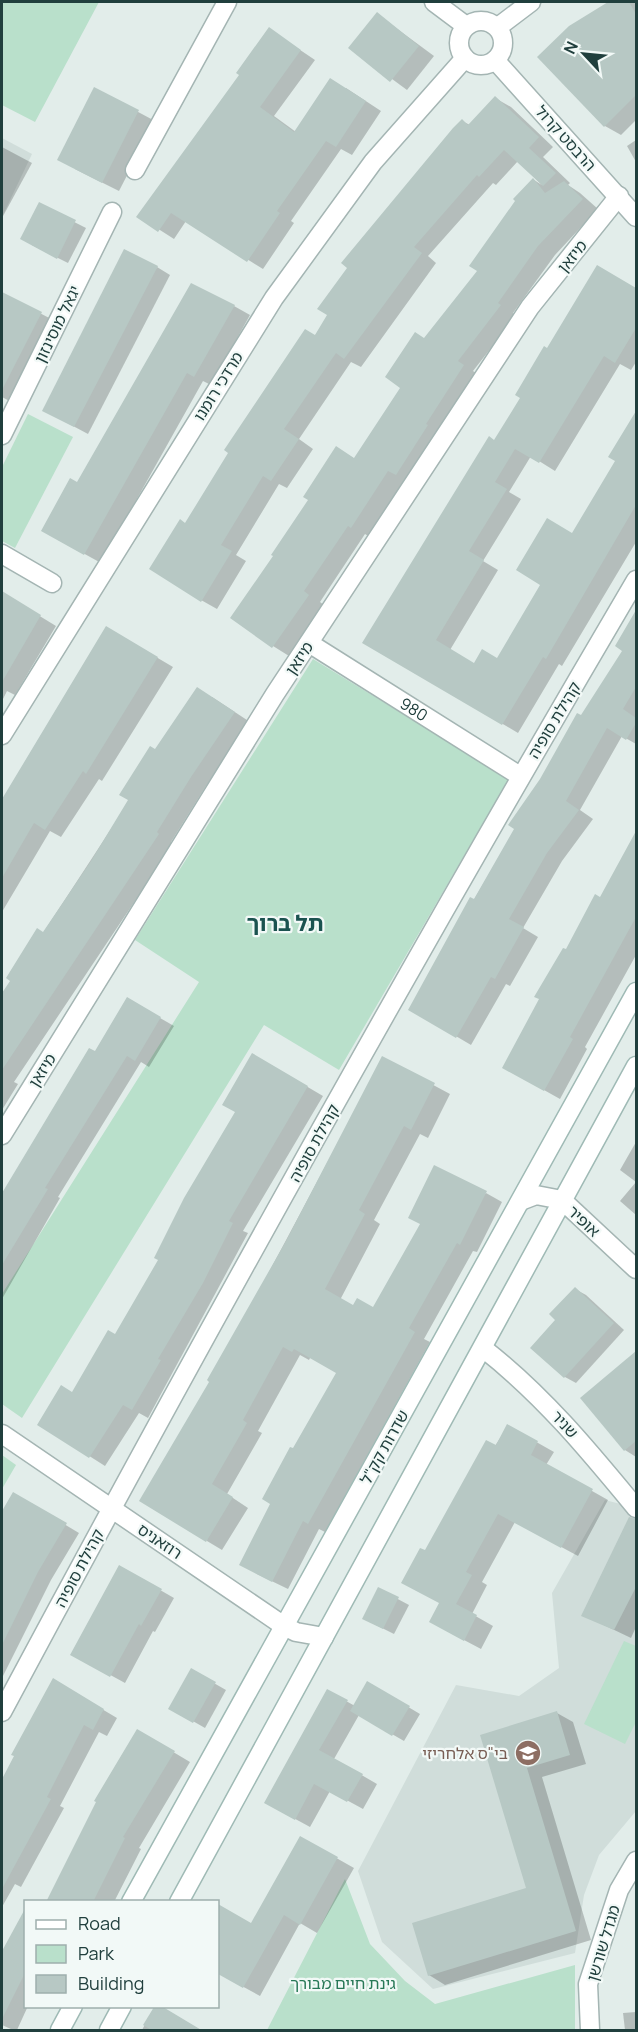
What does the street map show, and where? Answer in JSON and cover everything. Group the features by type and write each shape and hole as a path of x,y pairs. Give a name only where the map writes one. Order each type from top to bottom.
{"street":[{"path":"135,170 227,2"},
{"path":"434,2 466,26"},
{"path":"498,27 531,2"},
{"path":"484,20 498,27 504,39 504,47 495,60 478,65 465,58 459,47 459,39 466,26 484,20"},
{"name":"מרדכי רומנו","path":"2,735 274,298 373,162 465,58"},
{"name":"הרבסט קרול","path":"495,60 636,217"},
{"name":"מיזאן","path":"2,1135 309,643 530,308 619,196"},
{"name":"יגאל מוסינזון","path":"2,435 112,212"},
{"path":"2,554 52,583"},
{"name":"קהילת סופיה","path":"2,1712 111,1508 520,776 636,579"},
{"name":"980","path":"309,643 520,776"},
{"name":"שדרות קק\"ל","path":"132,1900 636,992"},
{"path":"180,1900 484,1348 636,1066"},
{"name":"אופיר","path":"522,1200 536,1195 562,1200 636,1269"},
{"name":"שניר","path":"484,1348 515,1372 571,1429 636,1508"},
{"name":"רוזאניס","path":"2,1434 284,1626 296,1632 324,1636"},
{"name":"מגדל שורשן","path":"590,2031 588,1984 619,1890 636,1861"},
{"path":"60,2031 72,2008"},
{"path":"109,2031 121,2008"}],"shaded area":[{"path":"2,138 32,154 2,217"},
{"name":"בי\"ס אלחריזי","path":"605,1500 636,1508 636,1811 599,1855 584,1895 575,1953 433,1989 382,1942 358,1871 456,1685 519,1696 559,1668 552,1593"}],"green space":[{"path":"2,2 99,2 35,122 2,105"},
{"path":"28,414 73,437 15,548 2,541 2,467"},
{"path":"313,659 509,779 339,1070 264,1025 22,1418 2,1404 2,1294 199,982 135,940"},
{"path":"2,1455 16,1465 2,1489"},
{"path":"624,1641 636,1646 636,1722 625,1744 584,1724"},
{"name":"גינת חיים מבורך","path":"345,1879 370,1944 405,1981 435,2004 575,1965 575,2030 267,2030"}],"building":[{"path":"608,2 629,2 636,14 636,95 604,127 537,57 569,26"},
{"path":"377,12 419,46 390,82 348,48"},
{"path":"269,27 301,50 260,107 294,132 330,78 366,101 336,147 326,141 277,211 280,213 247,262 171,213 158,232 136,217 239,75 236,73"},
{"path":"94,87 139,110 102,183 57,160"},
{"path":"495,96 539,137 529,148 556,173 543,186 504,150 479,177 477,175 414,247 422,253 344,359 336,353 284,429 299,439 271,481 263,476 221,545 232,551 201,602 149,569 180,519 185,523 228,453 224,450 305,329 315,335 327,315 317,309 347,268 341,263 453,128 462,119 468,125"},
{"path":"533,178 545,193 564,181 583,199 538,246 498,303 501,305 458,361 464,365 396,475 388,471 351,528 348,526 304,591 309,595 272,648 230,618 308,500 303,497 336,446 354,458 400,388 385,377 415,332 424,338 477,271 469,266 515,201 513,199"},
{"path":"39,202 76,220 57,259 20,239"},
{"path":"124,249 158,266 74,427 42,411"},
{"path":"597,265 636,288 636,328 615,363 604,356 539,463 515,449 495,482 507,489 469,551 484,560 436,640 474,663 482,649 497,658 540,585 516,570 547,518 572,533 615,461 608,457 636,411 636,505 546,659 543,657 502,725 362,643 489,436 494,440 520,398 515,395 544,346 547,348"},
{"path":"191,283 235,305 194,377 187,373 84,555 41,531 70,478 77,482"},
{"path":"2,292 42,312 2,390"},
{"path":"2,591 41,615 2,682"},
{"path":"636,610 636,687 623,709 636,718 636,723 626,740 607,728 566,801 579,810 547,853 509,919 524,927 495,979 491,977 456,1038 408,1010 470,897 474,899 514,829 508,825 540,779 577,713 581,715 622,651 615,646"},
{"path":"106,626 158,657 86,774 83,771 45,830 34,823 2,878 2,799"},
{"path":"197,687 235,712 191,777 157,832 159,834 2,1070 2,993 10,981 6,978 37,928 43,932 91,861 128,800 119,795 150,746 155,749"},
{"path":"636,831 636,917 570,1037 573,1039 544,1091 502,1068 539,999 534,997 563,948 566,949 595,894 600,897"},
{"path":"127,997 161,1017 135,1061 127,1056 45,1188 48,1189 2,1265 2,1193 89,1048 95,1051"},
{"path":"252,1053 308,1086 229,1221 233,1223 203,1283 158,1359 161,1360 132,1410 123,1405 89,1458 37,1425 61,1385 72,1392 108,1330 115,1334 158,1260 154,1258 184,1198 235,1112 222,1105"},
{"path":"382,1056 435,1083 411,1130 404,1126 359,1210 365,1214 325,1289 353,1305 357,1298 373,1307 420,1224 408,1218 434,1165 487,1191 460,1245 457,1243 409,1328 415,1332 308,1524 303,1521 272,1582 239,1565 270,1504 262,1499 290,1447 293,1448 336,1373 294,1349 292,1352 283,1347 243,1420 247,1423 212,1484 233,1497 206,1542 139,1501 209,1382 207,1380 286,1241"},
{"path":"575,1287 614,1323 564,1378 530,1348 555,1320 549,1314"},
{"path":"636,1351 636,1441 624,1451 580,1398"},
{"path":"507,1424 538,1441 531,1455 593,1489 561,1548 498,1514 466,1572 472,1575 456,1604 477,1615 464,1641 429,1622 439,1603 401,1583 420,1548 425,1550 486,1440 496,1445"},
{"path":"13,1492 67,1523 38,1572 2,1645 2,1511"},
{"path":"629,1517 636,1519 636,1587 614,1630 581,1616"},
{"path":"119,1565 162,1589 141,1626 139,1624 110,1677 70,1655"},
{"path":"378,1587 399,1597 383,1629 362,1619"},
{"path":"191,1668 216,1682 193,1723 168,1709"},
{"path":"53,1678 104,1709 93,1730 84,1725 47,1797 51,1799 2,1889 2,1779 14,1756 11,1755"},
{"path":"367,1681 410,1706 392,1736 350,1711"},
{"path":"327,1689 348,1700 319,1750 363,1774 347,1802 314,1784 295,1820 264,1803"},
{"path":"557,1711 570,1755 527,1768 576,1931 428,1976 412,1923 526,1888 480,1735"},
{"path":"137,1729 175,1751 123,1837 125,1838 94,1900 47,1900 96,1802 94,1801"},
{"path":"300,1836 338,1857 300,1925 284,1915 243,1988 219,1975 219,1905 251,1923"},
{"path":"24,1911 24,1975 2,2019 2,1951"},
{"path":"153,2008 165,2008 203,2031 153,2031 143,2025"}],"place":[{"name":"בי\"ס אלחריזי","path":"528,1753"}],"district":[{"name":"תל ברוך","path":"285,923"}]}
